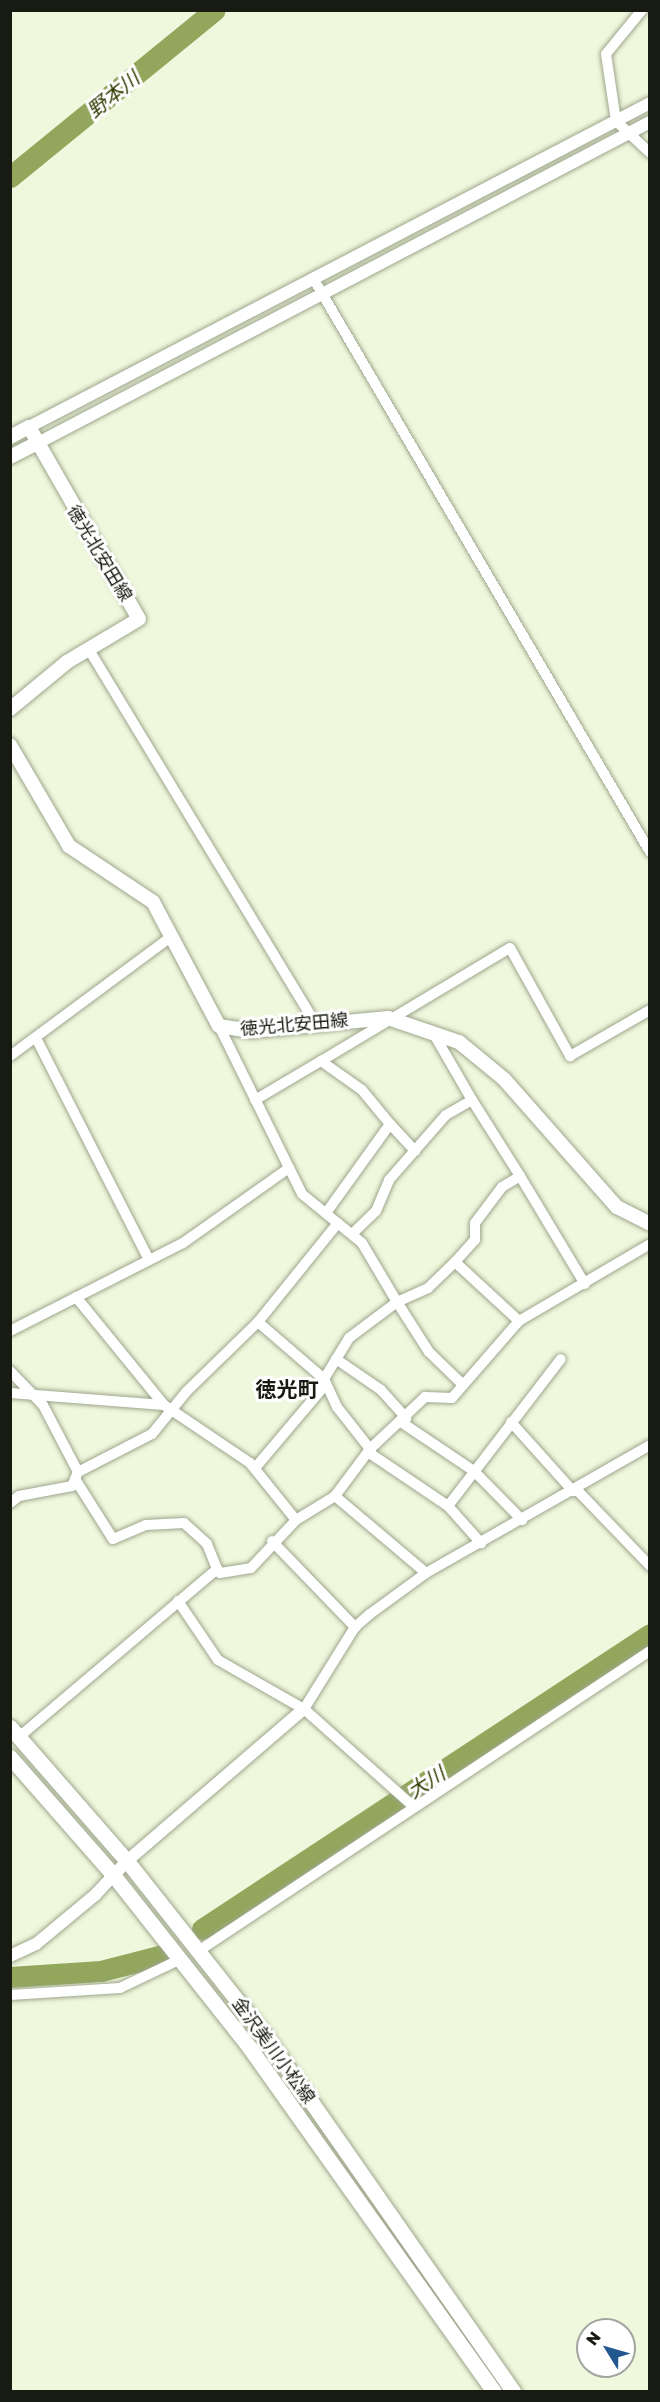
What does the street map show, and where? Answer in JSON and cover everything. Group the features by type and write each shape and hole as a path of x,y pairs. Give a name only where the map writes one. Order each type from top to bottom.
{"main road":[{"path":"10,437 29,427"},
{"name":"徳光北安田線","path":"10,709 88,648 139,619 36,444 29,427"},
{"path":"10,457 36,444"},
{"name":"徳光北安田線","path":"10,745 69,846 139,888 172,936 219,1026 251,1031 315,1023 388,1018 432,1031 486,1061 617,1207 650,1224"},
{"name":"金沢美川小松線","path":"15,1732 127,1861 200,1950 266,2037 514,2391"},
{"name":"金沢美川小松線","path":"10,1757 114,1876 181,1959 494,2391"}],"street":[{"path":"642,10 606,54 616,121 625,134 650,153"},
{"path":"29,427 650,103"},
{"path":"36,444 650,122"},
{"path":"313,278 321,296 650,852"},
{"path":"88,648 315,1023"},
{"path":"10,1056 172,936"},
{"path":"255,1100 388,1018 510,948 570,1056 650,1010"},
{"path":"219,1026 302,1194 352,1234 429,1352 463,1385"},
{"path":"432,1031 585,1284"},
{"path":"36,1038 149,1260"},
{"path":"321,1061 362,1090 415,1151"},
{"path":"352,1234 376,1210 390,1180 446,1116 472,1100"},
{"path":"326,1213 390,1124"},
{"path":"10,1331 149,1260 225,1216 289,1168"},
{"path":"255,1468 325,1382 349,1338 397,1302 428,1288 475,1240 475,1223 502,1187 520,1176"},
{"path":"10,1503 19,1496 72,1486 77,1476 152,1434 167,1407 258,1322 338,1223"},
{"path":"10,1371 35,1395 113,1539 146,1525 183,1523 207,1544 220,1573 251,1568 272,1541 296,1520 321,1509 335,1496 369,1451 425,1397 452,1398 519,1322 650,1244"},
{"path":"455,1262 519,1322"},
{"path":"76,1297 167,1407 255,1468 296,1520"},
{"path":"258,1322 325,1382 369,1451 448,1506 481,1543"},
{"path":"336,1359 381,1390 403,1420 474,1471 522,1520"},
{"path":"448,1506 561,1359"},
{"path":"10,1393 167,1407"},
{"path":"511,1422 650,1566"},
{"path":"10,1956 36,1944 114,1876 127,1861 304,1709 355,1627 426,1573 575,1490 650,1445"},
{"path":"335,1496 426,1573"},
{"path":"272,1541 355,1627"},
{"path":"15,1732 217,1569"},
{"path":"178,1601 218,1660 304,1709 399,1791 412,1805"},
{"path":"200,1950 412,1805 650,1651"},
{"path":"10,1995 120,1988 181,1959"}],"waterway":[{"name":"野本川","path":"10,177 215,10"},
{"name":"大川","path":"202,1929 650,1634"},
{"name":"大川","path":"10,1977 101,1971 163,1955"}],"district":[{"name":"徳光町","path":"287,1389"}]}
